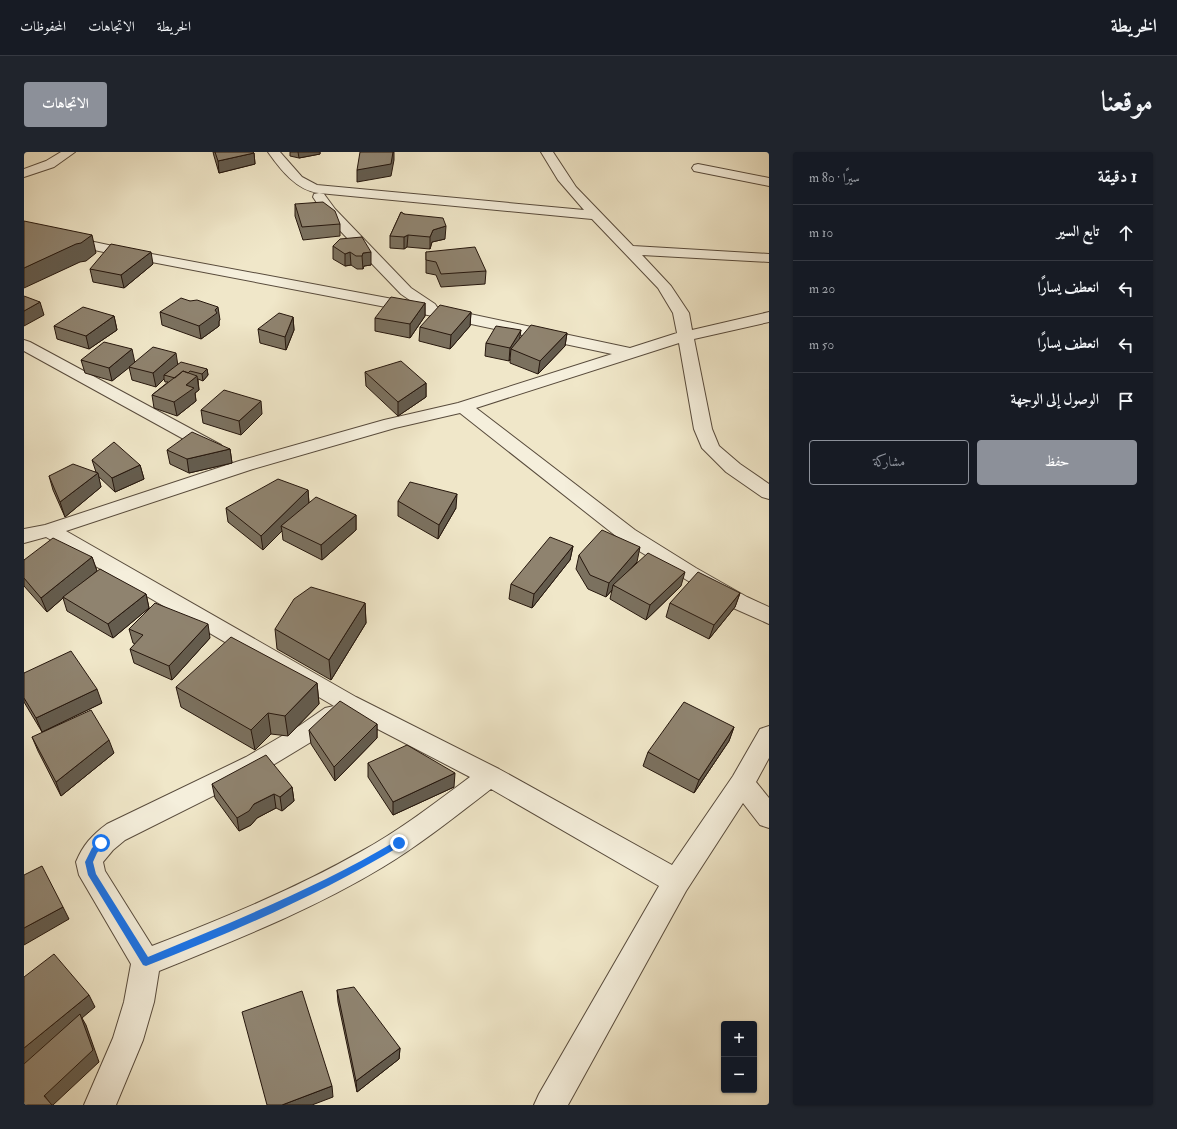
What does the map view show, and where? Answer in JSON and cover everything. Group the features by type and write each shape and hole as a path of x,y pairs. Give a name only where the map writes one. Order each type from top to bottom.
{"street":[{"path":"24,173 50,164 69,152"},
{"path":"274,152 298,180 314,189 596,215"},
{"path":"547,152 562,177 664,286 674,300 681,313 703,429 711,448 733,468 769,493"},
{"path":"698,168 769,182"},
{"path":"314,189 330,212 406,291 438,312"},
{"path":"24,231 141,256 438,312 629,353"},
{"path":"631,250 769,258"},
{"path":"24,536 49,530 246,465 390,424 463,407 685,336 769,317"},
{"path":"24,345 246,465"},
{"path":"463,407 628,535 739,602 769,616"},
{"path":"49,530 348,703 490,776 676,882"},
{"path":"100,1105 128,1040 140,1002 146,962 92,875 89,862 94,850 116,832 275,753 309,732 348,703"},
{"path":"550,1105 676,882 742,783 769,736"},
{"path":"146,962 295,899 372,860 424,826 490,776"},
{"path":"742,783 769,817"}],"building":[{"path":"215,152 253,152 254,153 218,161"},
{"path":"360,152 393,152 391,164 357,170"},
{"path":"323,202 335,211 340,224 302,227 295,204"},
{"path":"401,212 404,214 443,218 446,226 433,230 430,237 408,235 404,237 390,236"},
{"path":"24,221 92,235 81,243 24,268"},
{"path":"362,237 371,252 363,253 362,256 356,256 350,252 345,254 333,246 340,239"},
{"path":"111,244 151,252 121,275 90,269"},
{"path":"475,247 486,271 441,274 436,262 426,260 426,252"},
{"path":"24,296 40,302 24,311"},
{"path":"391,297 425,303 410,324 375,318"},
{"path":"181,298 190,301 197,300 218,307 215,310 217,313 199,326 160,312"},
{"path":"440,305 471,312 451,335 420,327"},
{"path":"83,307 114,316 86,336 54,326"},
{"path":"279,313 293,317 285,337 258,329"},
{"path":"531,325 567,333 540,361 511,349"},
{"path":"496,326 521,330 510,348 486,343"},
{"path":"104,342 132,349 109,368 81,360"},
{"path":"153,347 176,353 153,373 129,367"},
{"path":"401,361 426,383 398,402 365,372"},
{"path":"181,362 207,369 202,374 183,371 175,378 164,375"},
{"path":"183,371 197,376 186,385 194,388 174,402 152,395"},
{"path":"224,390 261,401 239,421 201,410"},
{"path":"192,432 230,449 187,459 167,450"},
{"path":"114,442 140,465 112,478 92,460"},
{"path":"73,464 98,473 60,502 49,476"},
{"path":"278,479 308,490 261,536 226,508"},
{"path":"410,482 457,494 439,525 398,501"},
{"path":"316,497 356,515 321,545 281,526"},
{"path":"602,530 640,547 609,583 590,575 579,555"},
{"path":"550,537 573,546 534,594 511,584"},
{"path":"53,538 92,557 41,598 24,578 24,560"},
{"path":"648,553 685,572 650,605 613,585"},
{"path":"100,569 146,594 108,624 63,597"},
{"path":"698,572 740,593 714,625 670,603"},
{"path":"311,587 365,603 329,660 275,629 294,599"},
{"path":"155,603 208,624 169,666 130,649 143,635 129,629"},
{"path":"231,637 317,683 285,716 268,713 251,730 176,687"},
{"path":"71,651 97,689 36,718 24,698 24,673"},
{"path":"340,701 377,724 334,767 309,730"},
{"path":"684,702 734,727 699,780 648,752"},
{"path":"91,710 109,740 56,782 32,737"},
{"path":"407,745 455,773 393,802 368,763"},
{"path":"266,755 292,787 280,797 274,794 254,804 249,811 237,818 212,784"},
{"path":"42,866 63,907 24,928 24,875"},
{"path":"54,954 89,995 24,1048 24,977"},
{"path":"354,987 400,1048 356,1081 337,990"},
{"path":"302,991 332,1086 282,1105 267,1105 242,1012"},
{"path":"80,1014 93,1050 44,1096 52,1105 24,1105 24,1064"}],"route":[{"path":"101,843 94,850 89,862 92,875 146,962 295,899 372,860 399,843"}]}
